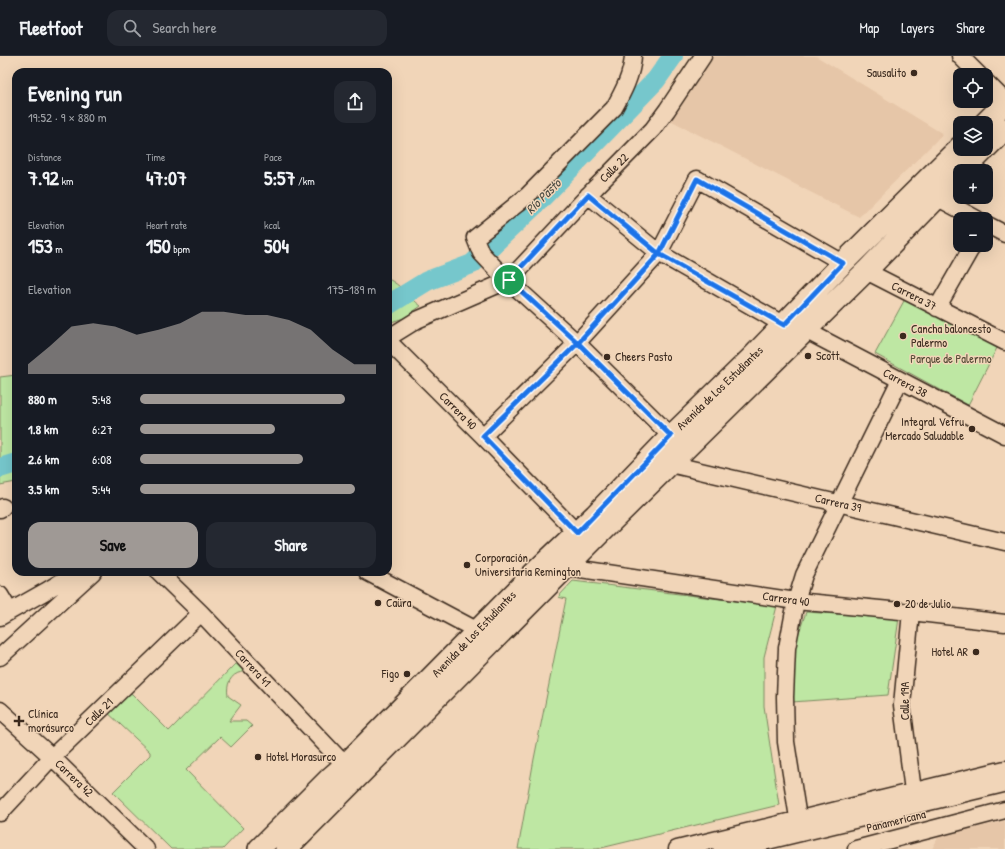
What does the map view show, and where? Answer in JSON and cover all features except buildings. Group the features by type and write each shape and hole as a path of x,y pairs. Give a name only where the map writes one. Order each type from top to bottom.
{"main road":[{"path":"992,116 1005,102"},
{"name":"Avenida de Los Estudiantes","path":"993,142 1005,129"},
{"name":"Avenida de Los Estudiantes","path":"286,849 670,464 760,363 784,325 843,263 960,160 969,156"},
{"name":"Avenida de Los Estudiantes","path":"259,849 345,765 537,570 577,533 671,436 760,363 805,330 866,271 953,182"},
{"path":"724,849 1005,781"},
{"name":"Panamericana","path":"787,849 1005,794"}],"street":[{"path":"633,56 632,67 622,94 614,108 527,196 475,238 481,253 504,276 578,343 671,436"},
{"name":"Calle 22","path":"392,336 417,320 504,276 592,191 653,129 703,56"},
{"path":"960,56 972,68"},
{"path":"993,89 1005,102"},
{"path":"483,436 578,343 659,254 697,179 843,263"},
{"path":"592,191 659,254 784,325"},
{"path":"938,198 964,212"},
{"path":"993,228 1005,234"},
{"path":"937,308 969,252"},
{"name":"Carrera 37","path":"866,271 1005,342"},
{"name":"Carrera 38","path":"805,330 1005,434"},
{"name":"Carrera 40","path":"392,345 577,533"},
{"path":"798,818 786,742 785,697 787,648 796,601 804,575 900,380"},
{"name":"Carrera 39","path":"670,464 1005,542"},
{"name":"Carrera 40","path":"567,566 796,601 1005,623"},
{"path":"0,595 5,613 71,576"},
{"path":"0,657 89,576"},
{"name":"Carrera 41","path":"163,576 201,613 345,765"},
{"path":"375,576 478,631"},
{"name":"Calle 19A","path":"910,612 902,705 913,791"},
{"name":"Calle 21","path":"0,813 52,757 201,613"},
{"name":"Carrera 42","path":"0,710 52,757 146,849"},
{"path":"677,849 798,818 1005,769"},
{"path":"856,849 1005,810"}],"shaded area":[{"path":"706,56 816,56 943,134 859,217 666,118"},
{"path":"1005,821 1005,849 932,849 939,836"}],"green space":[{"path":"392,281 421,306 404,318 392,322"},
{"name":"Parque de Palermo","path":"905,299 998,346 968,405 875,354"},
{"path":"12,376 12,483 0,485 0,377"},
{"path":"573,581 777,606 764,657 764,706 779,805 597,849 518,849 534,759 566,599 558,597"},
{"path":"806,612 899,618 888,695 792,702 796,641"},
{"path":"238,661 252,674 242,672 238,673 234,675 228,684 228,696 241,705 229,721 246,721 252,726 231,747 220,737 186,770 243,828 223,849 171,849 113,792 150,755 150,752 106,711 125,690 132,694 169,731"}],"waterway":[{"name":"Río Pasto","path":"392,303 427,281 472,264 534,206 656,80 673,56"},
{"name":"Río Pasto","path":"0,468 12,464"}],"place":[{"name":"Sausalito","path":"914,73"},
{"name":"Cancha baloncesto Palermo","path":"903,336"},
{"name":"Scott","path":"808,356"},
{"name":"Cheers Pasto","path":"607,357"},
{"name":"Integral Vefru Mercado Saludable","path":"972,429"},
{"name":"Corporación Universitaria Remington","path":"467,565"},
{"name":"Caüra","path":"378,603"},
{"name":"20 de Julio","path":"897,604"},
{"name":"Hotel AR","path":"976,652"},
{"name":"Figo","path":"407,674"},
{"name":"Clínica morásurco","path":"19,721"},
{"name":"Hotel Morasurco","path":"258,757"}],"route":[{"path":"509,280 578,343 671,436 577,533 483,436 578,343 659,254 784,325 843,263 697,179 659,254 588,195 509,280"}]}
